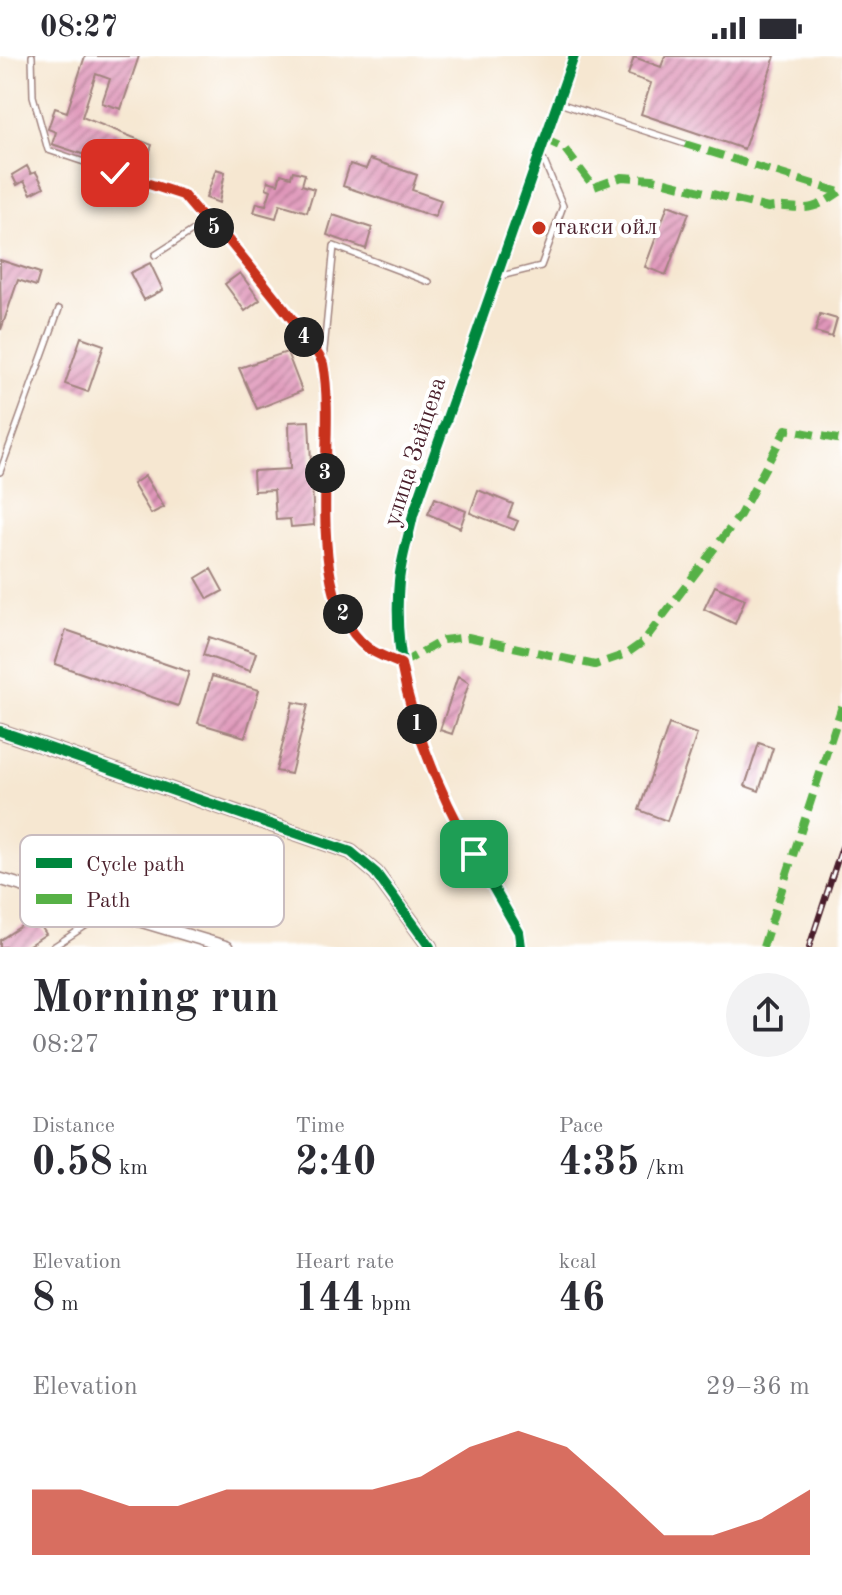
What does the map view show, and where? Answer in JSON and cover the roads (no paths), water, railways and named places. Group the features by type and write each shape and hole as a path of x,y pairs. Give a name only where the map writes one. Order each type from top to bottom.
{"street":[{"name":"улица Зайцева","path":"521,947 519,932 458,826 408,698 401,664 399,579 413,515 574,56"},
{"path":"0,731 351,852 376,873 430,947"},
{"path":"0,879 20,885"},
{"path":"160,927 220,946"}],"lane":[{"path":"32,56 33,96 48,150 183,195 206,222 226,237 323,361"},
{"path":"558,103 685,144"},
{"path":"496,277 541,266 563,206 540,151"},
{"path":"155,255 206,222"},
{"path":"401,664 368,648 344,618 331,579 326,537 323,361 334,246 429,282"},
{"path":"0,472 59,309"},
{"path":"53,947 84,927"}],"railway":[{"path":"809,947 842,847"}],"place":[{"name":"такси ойл","path":"539,228"}]}
